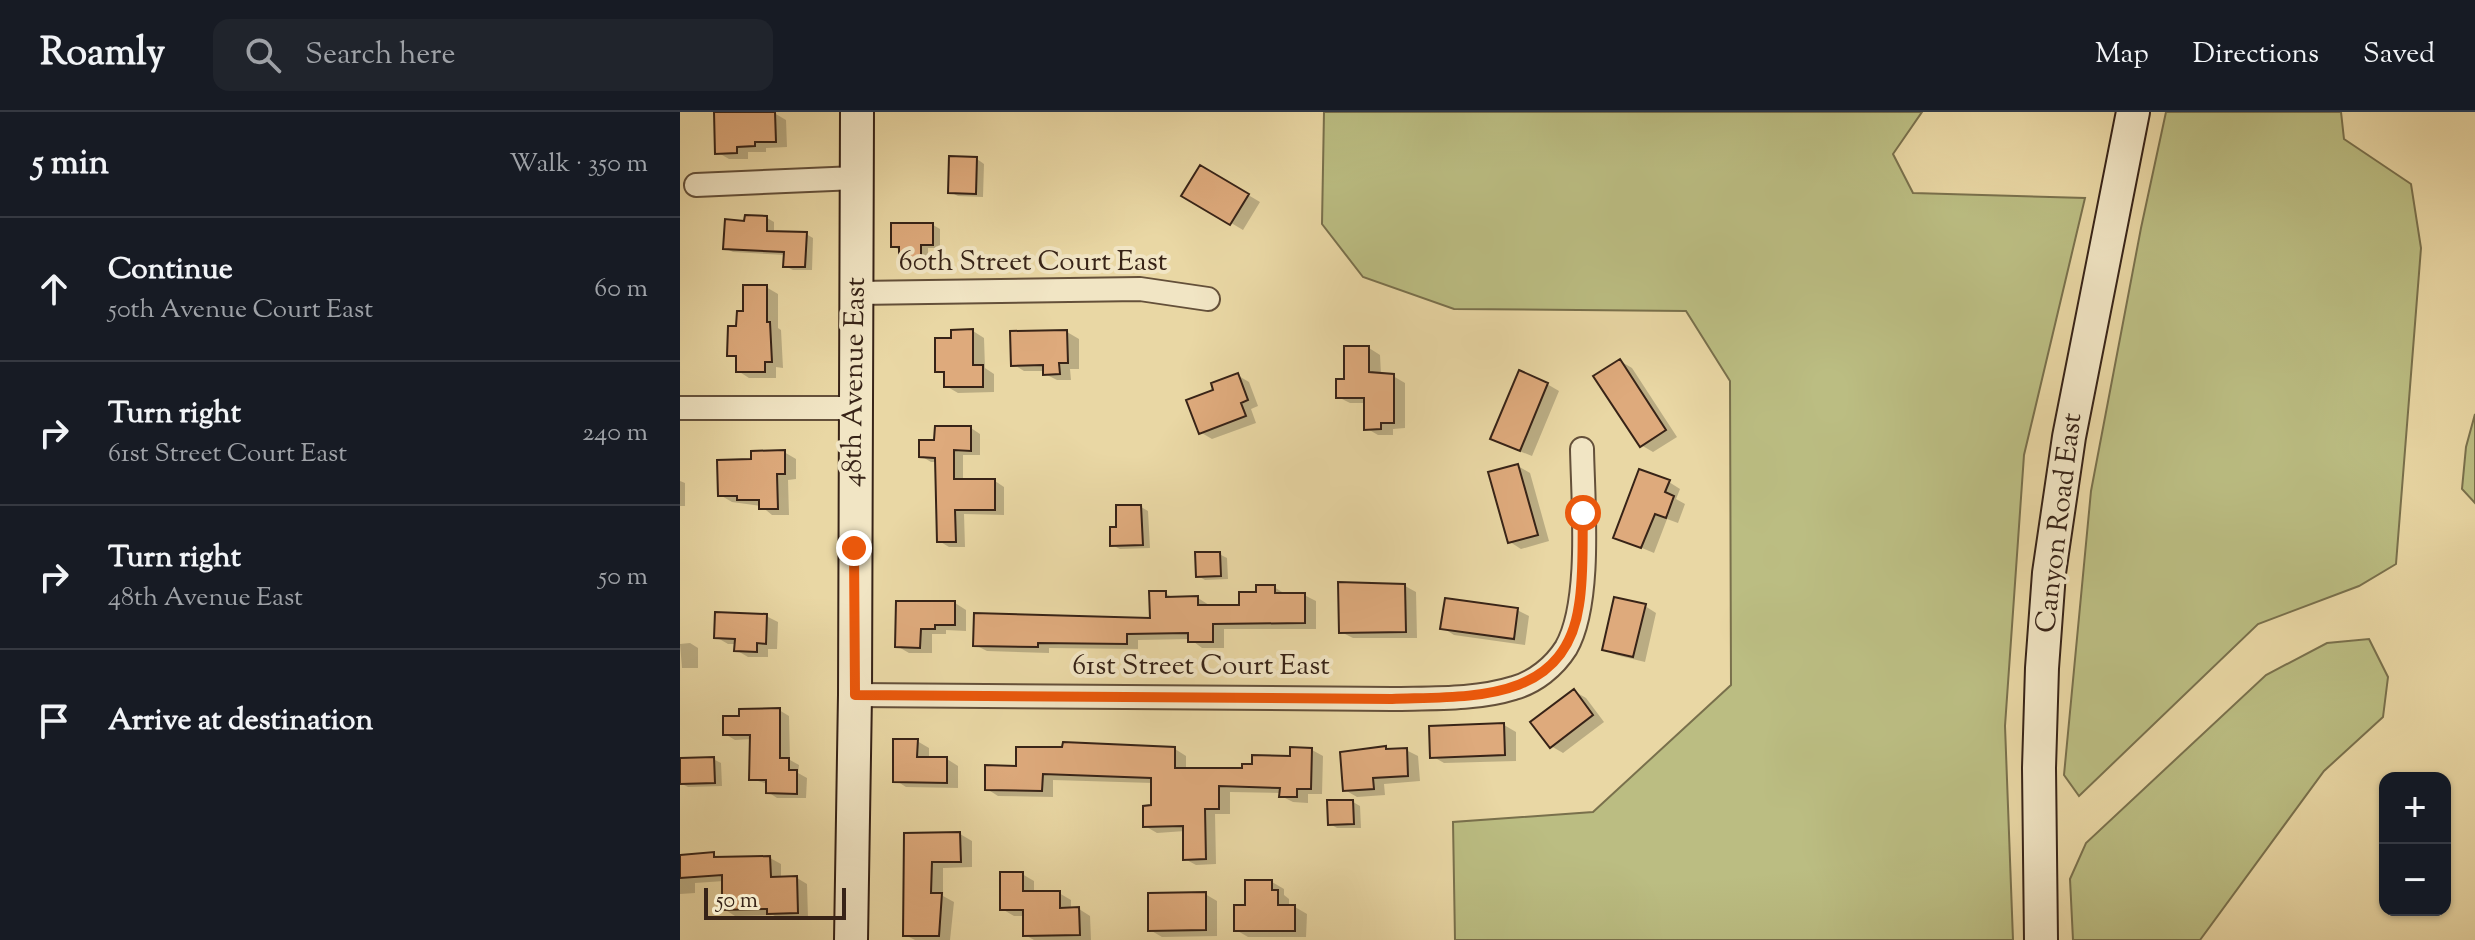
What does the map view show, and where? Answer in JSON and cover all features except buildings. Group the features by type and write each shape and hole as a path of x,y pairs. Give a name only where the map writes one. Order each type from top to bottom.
{"street":[{"name":"48th Avenue East","path":"851,940 857,112"},
{"name":"Canyon Road East","path":"2041,940 2039,768 2049,573 2069,437 2133,112"},
{"path":"696,185 856,178"},
{"name":"60th Street Court East","path":"857,293 1140,289 1208,299"},
{"path":"680,408 855,408"},
{"name":"61st Street Court East","path":"855,695 1392,699 1463,696 1512,689 1542,674 1566,648 1579,606 1582,449"}],"green space":[{"path":"1324,112 1922,112 1893,154 1913,193 2085,198 2024,455 2005,726 2013,940 1455,940 1453,822 1593,812 1731,685 1730,381 1686,311 1454,309 1363,277 1322,224"},
{"path":"2166,112 2341,112 2344,139 2411,184 2421,248 2396,564 2359,586 2258,624 2079,796 2064,775 2091,491"},
{"path":"2475,414 2475,503 2462,489 2466,447"},
{"path":"2369,639 2388,677 2383,717 2324,771 2200,940 2073,940 2070,879 2086,843 2266,675 2327,643"}],"route":[{"path":"854,548 855,695 1448,697 1512,689 1530,682 1549,668 1566,648 1579,606 1583,513"}]}
